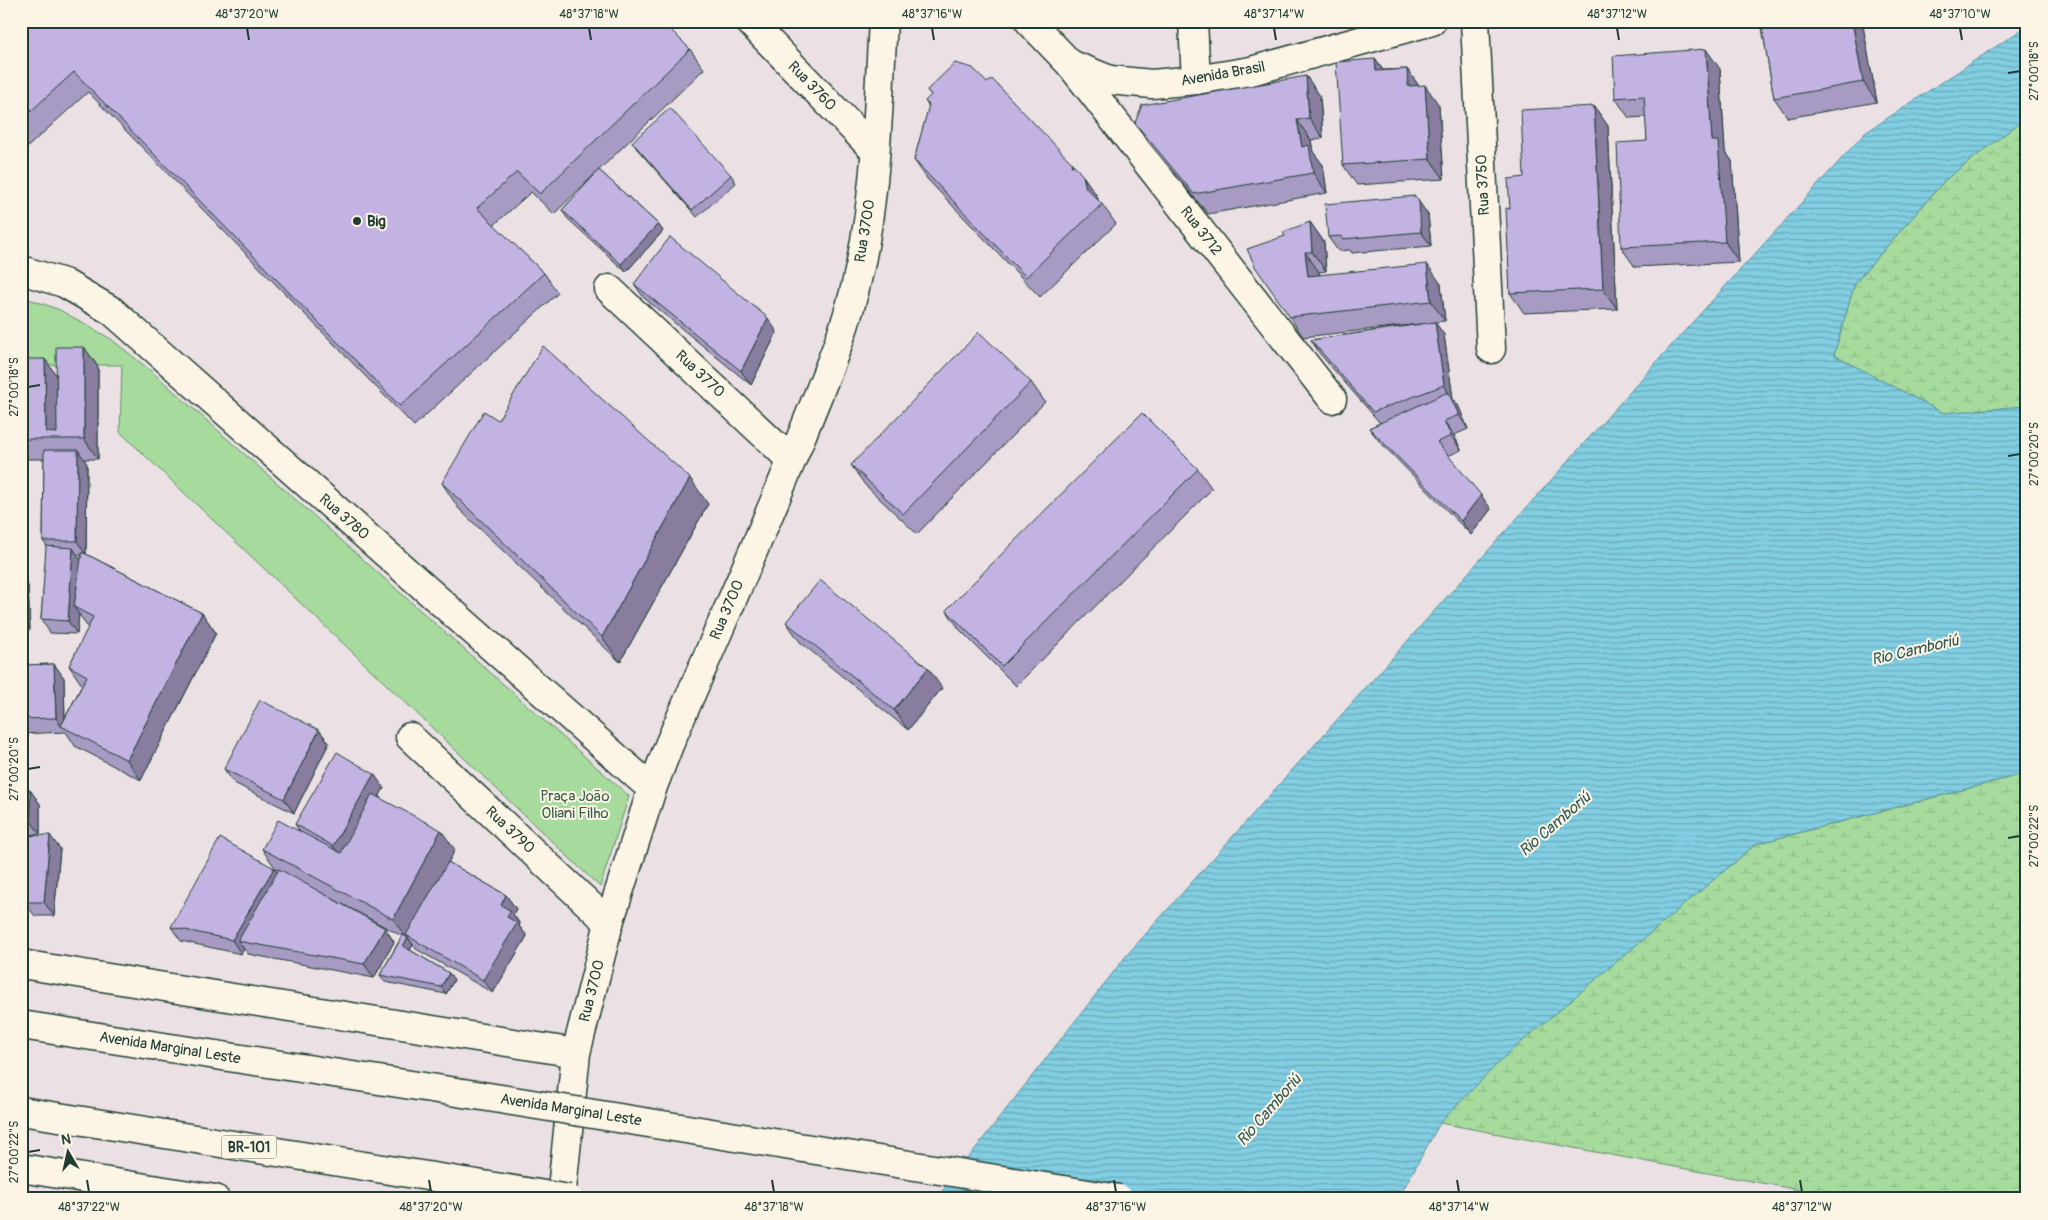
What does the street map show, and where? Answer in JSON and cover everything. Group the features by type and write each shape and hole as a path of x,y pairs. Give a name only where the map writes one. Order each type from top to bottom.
{"main road":[{"name":"Rua 3760","path":"749,21 875,151"},
{"name":"Rua 3700","path":"561,1199 576,1053 609,923 652,789 669,745 792,460 839,341 857,280 868,222 875,151 883,21"},
{"name":"Avenida Brasil","path":"1029,21 1070,64 1110,80 1152,84 1196,80 1251,71 1432,21"},
{"path":"1193,21 1196,80"},
{"name":"Rua 3750","path":"1475,21 1491,349"},
{"name":"Rua 3712","path":"1070,64 1332,399"},
{"name":"Rua 3780","path":"21,270 64,283 112,311 652,789"},
{"name":"Rua 3770","path":"609,289 792,460"},
{"name":"Rua 3790","path":"410,737 609,923"},
{"path":"21,964 576,1053"},
{"name":"Avenida Marginal Leste","path":"21,1025 476,1095 1120,1199"},
{"name":"BR-101","path":"21,1111 569,1199"},
{"path":"21,1168 215,1199"}],"green space":[{"path":"2027,117 2027,406 1943,413 1834,355 1855,283 1945,180"},
{"name":"Praça João Oliani Filho","path":"21,296 60,310 111,339 151,371 629,796 600,887 120,432 122,365 21,365"},
{"path":"2027,773 2027,1199 1847,1199 1440,1123 1505,1055 1756,844"}],"water":[{"name":"Rio Camboriú","path":"2027,26 2027,117 1945,180 1855,283 1834,355 1943,413 2027,406 2027,773 1756,844 1505,1056 1440,1123 1398,1199 936,1199 1126,956 1679,337 1865,133"}],"building":[{"name":"Big","path":"21,21 662,21 690,49 540,194 517,172 477,208 544,273 400,406 74,72 21,120"},
{"path":"1761,21 1852,21 1863,82 1774,98"},
{"path":"1706,49 1712,141 1718,141 1725,242 1621,247 1617,143 1647,141 1644,96 1615,98 1613,56"},
{"path":"1375,59 1376,71 1407,69 1408,86 1425,85 1430,159 1343,165 1336,62"},
{"path":"955,63 973,68 987,83 992,79 1072,163 1071,166 1074,165 1083,176 1086,188 1102,204 1026,277 914,160 929,105 925,101 931,95 927,90"},
{"path":"1306,76 1309,118 1297,120 1302,147 1309,145 1313,173 1194,194 1135,123 1142,105"},
{"path":"1594,106 1603,289 1510,293 1506,208 1510,209 1508,179 1524,177 1521,110"},
{"path":"670,108 731,175 692,210 632,142"},
{"path":"599,170 658,224 621,264 562,210"},
{"path":"1415,196 1419,202 1421,232 1342,239 1342,236 1328,237 1325,204"},
{"path":"1310,222 1312,252 1305,252 1308,276 1427,264 1431,301 1290,317 1256,268 1247,249 1285,236 1283,232"},
{"path":"670,237 768,318 741,371 634,284"},
{"path":"1435,322 1444,385 1373,412 1311,340"},
{"path":"979,332 1031,382 903,514 851,465"},
{"path":"543,346 690,478 602,637 442,483 484,411 498,420"},
{"path":"56,347 84,347 84,439 21,439 21,359 45,359 46,432 57,433"},
{"path":"1448,392 1459,415 1444,421 1451,436 1437,442 1481,495 1461,521 1369,428"},
{"path":"1142,413 1198,469 1002,666 946,610"},
{"path":"44,450 78,450 77,541 43,541"},
{"path":"46,546 73,548 68,621 41,619"},
{"path":"82,552 202,613 127,760 61,726 87,676 69,666 93,617 74,607"},
{"path":"820,580 928,668 894,710 786,622"},
{"path":"54,664 56,718 21,719 21,665"},
{"path":"260,700 319,730 284,799 224,769"},
{"path":"337,752 374,774 333,846 295,824"},
{"path":"21,790 30,790 31,821 21,821"},
{"path":"372,794 441,830 393,919 262,849 278,820 341,853"},
{"path":"50,835 44,902 25,902 25,890 21,890 21,836"},
{"path":"220,838 274,868 232,940 171,927"},
{"path":"448,862 506,895 501,905 511,911 507,917 517,923 483,980 406,935"},
{"path":"279,869 385,928 364,964 238,941"},
{"path":"403,935 408,938 403,946 449,973 441,987 380,975"}],"place":[{"name":"Big","path":"357,221"}]}
